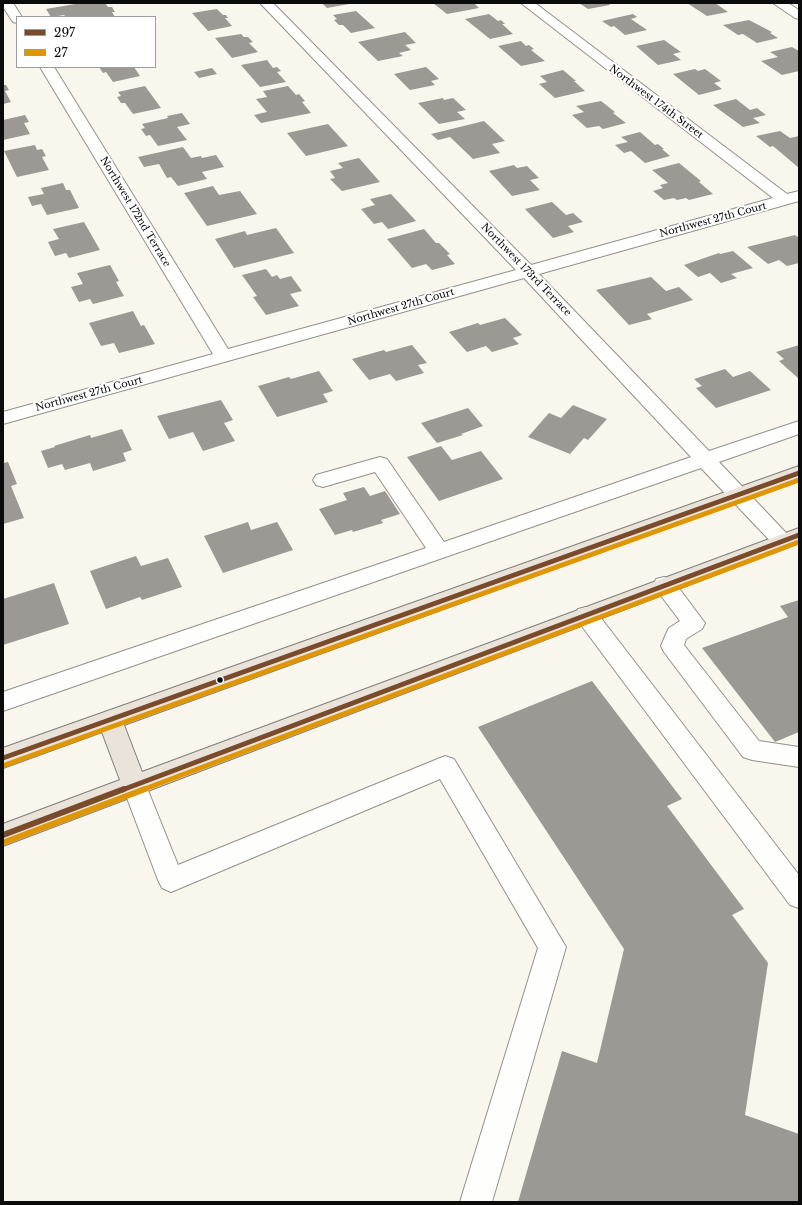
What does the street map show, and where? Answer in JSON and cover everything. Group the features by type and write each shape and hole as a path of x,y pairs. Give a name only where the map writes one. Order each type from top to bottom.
{"main road":[{"path":"3,758 799,473"},
{"path":"3,834 664,585 793,540"},
{"path":"110,720 134,785"}],"street":[{"path":"7,3 16,17"},
{"name":"Northwest 173rd Terrace","path":"266,3 527,272 738,494 793,540"},
{"name":"Northwest 174th Street","path":"527,3 792,198"},
{"path":"780,3 799,15"},
{"name":"Northwest 172nd Terrace","path":"47,68 224,357"},
{"name":"Northwest 27th Court","path":"3,418 792,198"},
{"path":"3,702 799,427"},
{"path":"323,480 380,464 440,552"},
{"path":"664,585 694,623 677,634 672,646 752,750 799,757"},
{"path":"586,615 799,896"},
{"path":"134,785 171,880 445,766 552,947 476,1202"}],"building":[{"path":"81,3 105,3 108,7 112,7 115,12 112,12 114,16 50,16 46,9"},
{"path":"322,3 349,3 349,4 327,8"},
{"path":"433,3 474,3 479,8 447,14"},
{"path":"579,3 608,3 610,5 588,9"},
{"path":"687,3 715,3 728,12 707,16"},
{"path":"217,9 223,15 226,15 228,18 225,18 232,26 208,31 192,13"},
{"path":"356,11 375,28 351,33 343,25 339,25 334,20 337,19 333,15"},
{"path":"489,14 498,21 501,20 505,24 502,24 513,34 490,39 465,19"},
{"path":"633,14 637,17 631,19 647,30 625,35 614,26 611,27 602,21"},
{"path":"749,20 772,32 770,33 778,38 757,43 743,34 738,35 723,25"},
{"path":"405,32 416,43 405,45 411,50 399,53 403,56 378,61 358,42"},
{"path":"241,34 244,37 248,37 253,42 249,43 258,52 232,58 215,38"},
{"path":"664,40 681,52 673,54 681,60 658,65 636,46"},
{"path":"521,41 526,46 529,45 534,49 531,50 545,61 521,66 498,46"},
{"path":"792,47 799,51 799,71 782,75 761,61 778,57 770,52"},
{"path":"267,60 273,68 277,67 281,71 277,72 286,82 260,87 241,65"},
{"path":"426,67 439,79 431,81 435,85 410,90 394,74"},
{"path":"100,68 135,68 140,76 113,82 106,72 103,73"},
{"path":"212,68 217,74 199,78 194,72"},
{"path":"695,69 698,71 705,69 721,81 714,83 722,89 699,95 673,74"},
{"path":"563,70 585,91 555,98 539,84 547,82 540,76"},
{"path":"3,85 6,85 9,90 5,91 11,102 3,104"},
{"path":"145,86 161,108 133,114 125,103 121,103 117,97 121,96 118,92"},
{"path":"288,86 296,95 299,94 305,101 302,102 311,113 261,123 254,115 267,112 256,99 267,97 263,91"},
{"path":"443,98 444,100 453,98 466,110 457,112 465,119 439,124 418,103"},
{"path":"736,99 750,110 757,108 766,115 753,118 760,123 743,127 713,105"},
{"path":"601,101 626,123 603,129 599,126 587,128 572,115 584,112 576,106"},
{"path":"182,113 190,124 177,127 187,140 158,146 150,135 146,136 141,129 145,128 142,124"},
{"path":"25,115 29,122 24,123 30,134 3,140 3,120"},
{"path":"484,121 505,141 492,144 500,153 473,159 450,137 438,140 431,134"},
{"path":"328,124 348,146 306,156 287,133"},
{"path":"780,131 790,138 799,136 799,168 773,146 770,147 756,136"},
{"path":"640,132 655,145 658,144 670,156 645,163 631,151 624,153 615,145 628,142 621,137"},
{"path":"35,145 37,150 42,149 46,156 42,157 49,170 17,177 4,151"},
{"path":"183,147 191,158 201,156 202,158 216,155 224,167 202,172 207,179 178,186 171,177 167,178 159,164 144,167 138,157"},
{"path":"359,158 380,182 342,191 330,179 335,178 330,171 343,168 338,163"},
{"path":"679,163 701,181 699,182 713,194 689,200 686,198 677,200 674,198 664,200 653,191 663,188 660,185 668,183 652,170"},
{"path":"514,165 517,168 527,166 539,178 530,180 540,190 512,196 489,171"},
{"path":"63,183 66,190 70,190 79,208 47,215 41,204 32,206 28,197 44,194 41,188"},
{"path":"213,186 219,195 240,191 257,214 207,226 184,193"},
{"path":"391,194 416,221 388,229 382,222 374,224 361,209 375,205 370,199"},
{"path":"552,202 566,215 573,213 583,222 568,226 574,232 553,238 525,209"},
{"path":"84,222 100,250 69,258 66,253 55,256 48,242 59,239 53,229"},
{"path":"276,228 294,253 234,268 215,239 245,231 247,235"},
{"path":"424,229 436,243 439,243 450,254 447,255 455,264 432,270 426,264 412,268 387,239"},
{"path":"795,235 799,238 799,263 787,266 779,260 768,264 747,247"},
{"path":"733,251 753,268 731,274 737,278 721,283 710,273 698,277 684,265 719,253"},
{"path":"110,265 119,281 116,282 124,296 93,304 90,299 79,302 71,287 83,284 77,273"},
{"path":"266,269 272,277 277,275 280,279 291,276 302,291 290,294 299,306 266,315 253,297 257,296 242,275"},
{"path":"651,277 666,291 679,287 693,300 647,314 652,319 629,325 596,290"},
{"path":"133,311 141,326 144,325 155,344 119,353 114,343 101,346 89,323"},
{"path":"505,318 522,335 513,338 519,344 492,352 486,346 467,352 449,332 478,323 480,325"},
{"path":"412,345 427,363 418,365 424,373 396,381 390,374 369,380 352,359 384,350 386,352"},
{"path":"799,345 799,379 779,361 784,359 776,352"},
{"path":"725,369 733,377 750,371 771,390 716,408 696,388 702,386 694,379"},
{"path":"319,371 333,391 323,394 328,402 277,417 258,386 289,377 291,379"},
{"path":"221,400 233,420 224,423 235,441 203,451 193,432 169,439 157,416"},
{"path":"573,405 607,419 588,440 584,438 570,454 528,437 549,413 561,418"},
{"path":"468,408 483,426 461,434 463,435 437,443 421,423"},
{"path":"122,429 132,450 123,453 126,461 93,471 90,463 65,470 62,464 48,468 41,451 90,435 91,438"},
{"path":"441,446 452,460 481,451 503,479 439,501 407,457"},
{"path":"8,462 17,484 11,486 24,518 3,524 3,463"},
{"path":"364,487 370,496 385,491 400,514 381,520 383,523 353,532 352,530 335,535 319,509 347,500 343,493"},
{"path":"248,522 251,530 277,522 293,550 223,573 204,536"},
{"path":"136,556 141,566 168,558 182,587 142,600 140,597 106,609 90,571"},
{"path":"54,583 69,624 3,645 3,599"},
{"path":"799,600 799,732 775,742 702,648 788,617 780,606"},
{"path":"592,681 682,799 667,806 744,909 732,915 768,963 745,1115 799,1134 799,1202 518,1202 562,1051 597,1063 624,949 478,727"}],"transit line":[{"name":"297","path":"3,758 799,473"},
{"name":"27","path":"5,765 799,480"},
{"name":"297","path":"3,835 799,535"},
{"name":"27","path":"5,842 799,542"}]}
